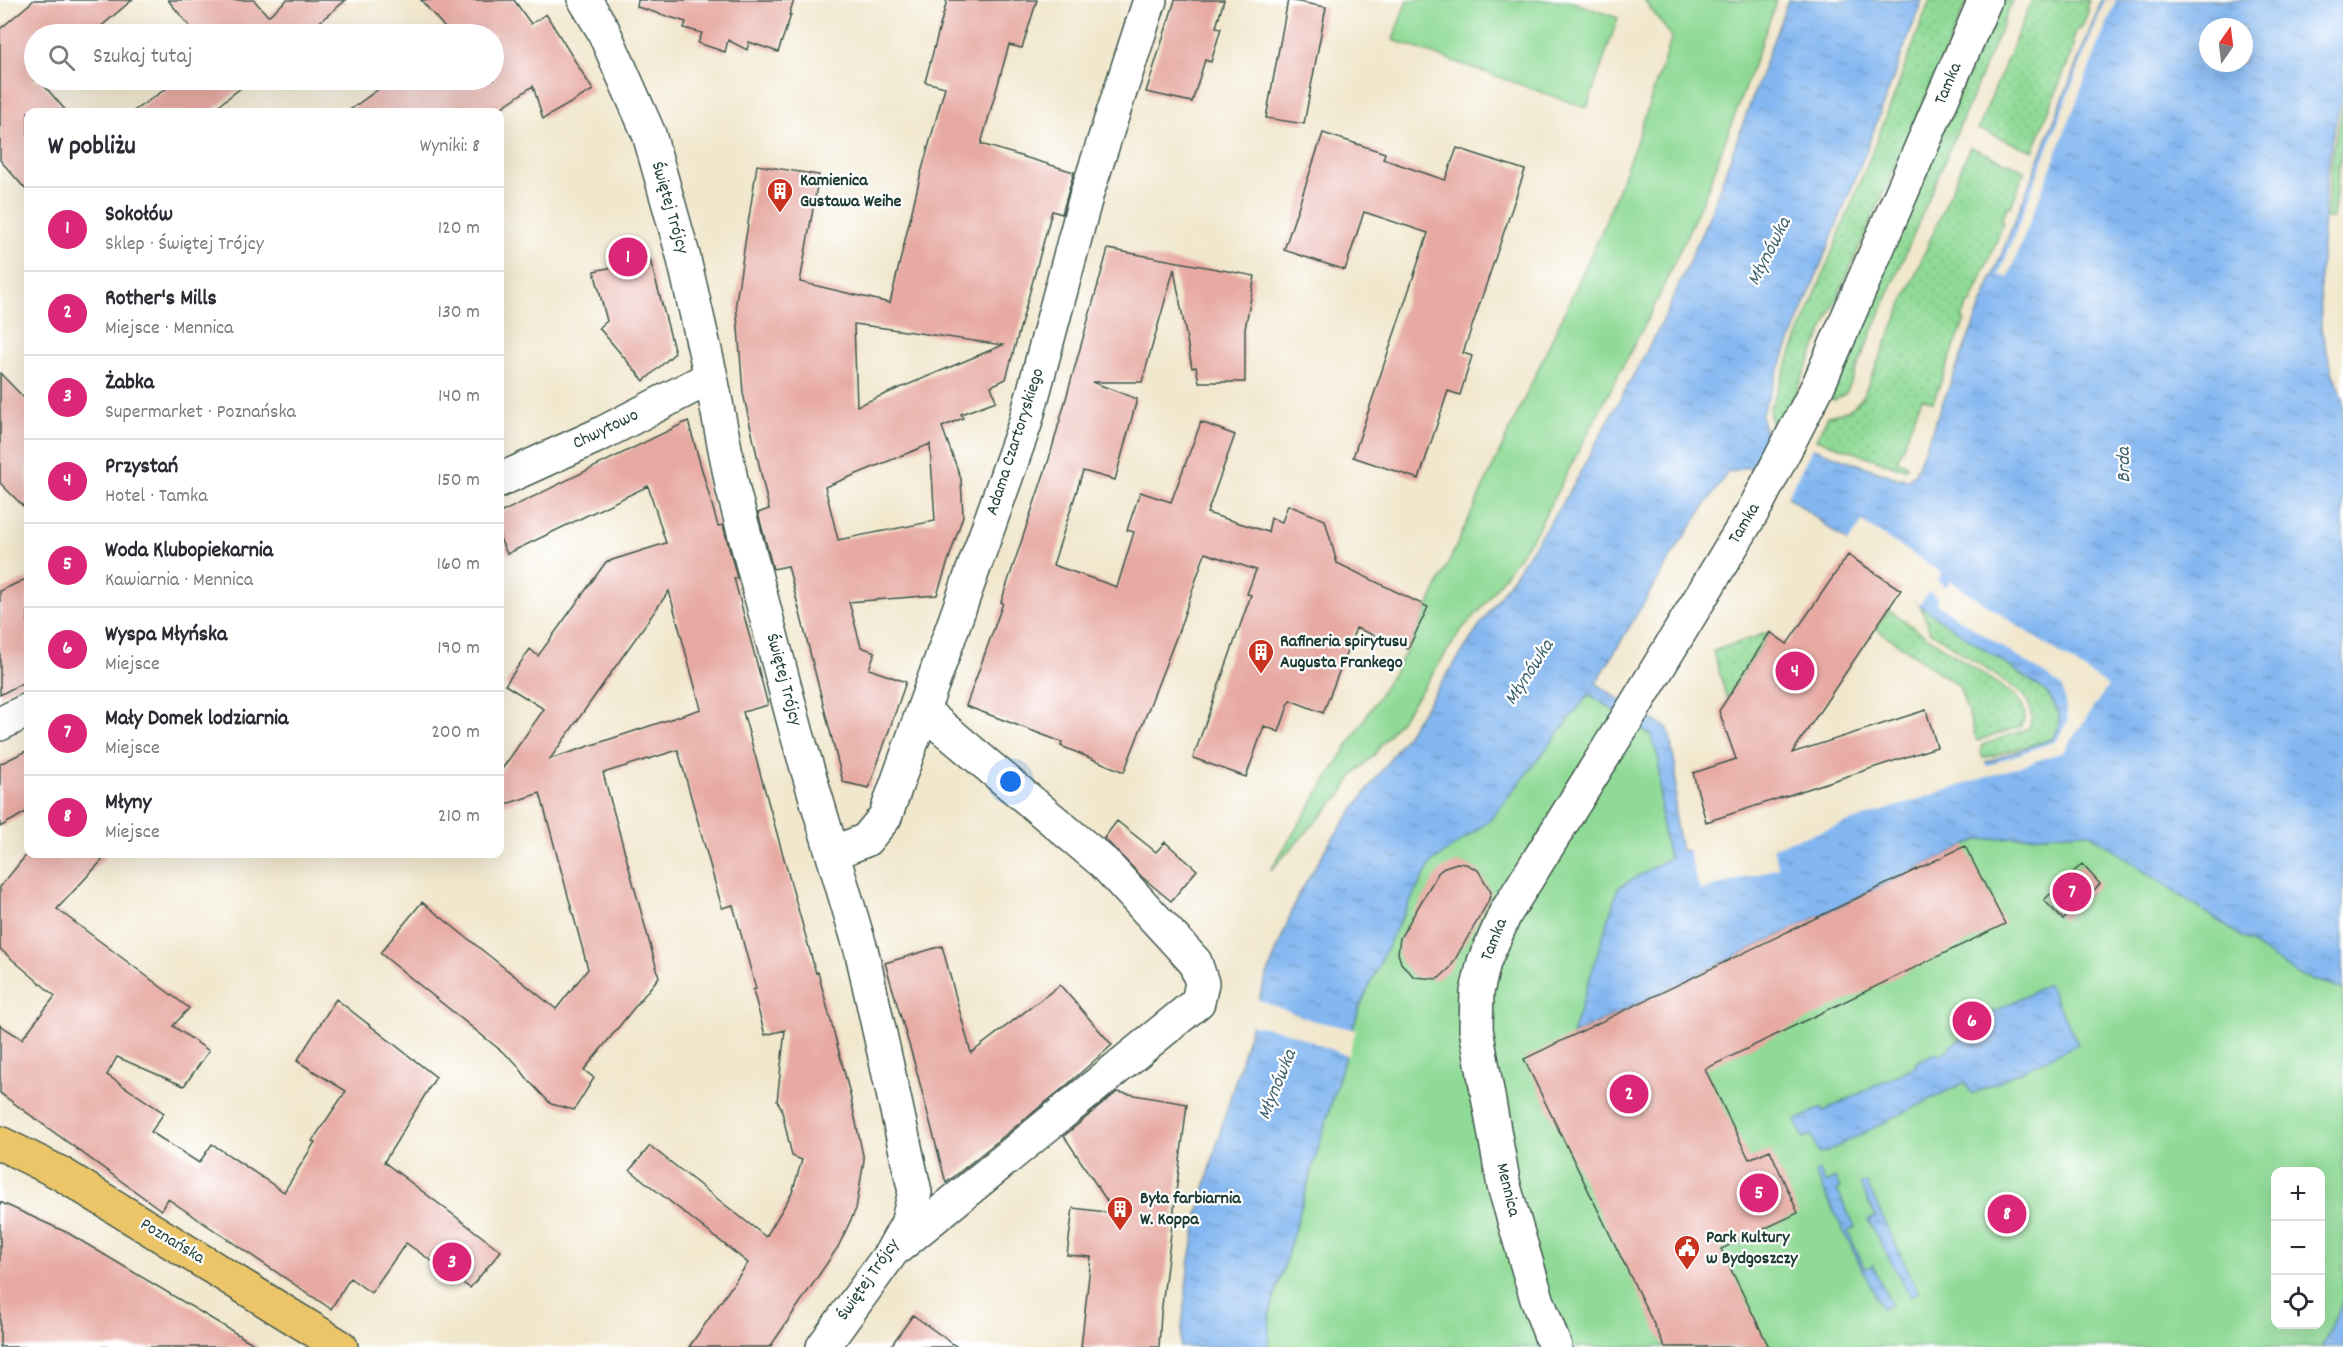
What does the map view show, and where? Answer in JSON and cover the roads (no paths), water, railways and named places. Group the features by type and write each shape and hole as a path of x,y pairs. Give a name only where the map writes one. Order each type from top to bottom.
{"main road":[{"name":"Poznańska","path":"0,1143 60,1173 341,1347"}],"street":[{"name":"Świętej Trójcy","path":"585,0 603,30 649,134 683,255 733,490 797,734 862,953 915,1192 907,1224 891,1252 823,1347"},
{"name":"Adama Czartoryskiego","path":"833,853 866,840 885,817 1025,424 1087,193 1150,0"},
{"name":"Tamka","path":"1476,1029 1477,992 1484,962 1505,914 1756,506 1796,432 1985,0"},
{"name":"Chwytowo","path":"504,478 601,434 711,378"},
{"path":"891,1252 1198,1002 1202,983 1195,962 1104,863 923,711"},
{"path":"0,724 24,712"},
{"name":"Mennica","path":"1476,1029 1504,1186 1537,1299 1555,1347"}],"water":[{"path":"1788,0 1922,0 1863,159 1761,415 1765,431 1897,478 1908,479 1915,473 2102,0 2343,0 2343,91 2332,139 2326,185 2320,278 2321,329 2333,374 2343,398 2343,989 2297,974 2090,834 2081,832 1977,840 1572,1035 1618,888 1669,858 1661,821 1659,760 1651,735 1589,694 1490,820 1431,863 1396,928 1359,1008 1270,1313 1268,1347 1180,1347 1188,1271 1198,1215 1262,989 1297,898 1328,845 1395,752 1566,498 1662,323 1710,214","holes":["1746,467 1756,472 1849,543 1919,605 2044,690 2053,701 2058,713 2058,726 2052,739 1860,805 1681,851 1675,820 1676,770 1668,728 1633,709 1596,683 1674,552 1727,473"]},
{"path":"2048,984 2078,1044 1972,1094 1965,1082 1826,1152 1819,1154 1811,1135 1804,1138 1795,1121 1822,1107 1824,1111 1916,1066 1915,1063 1937,1052 1938,1055 1950,1049 1949,1046 1969,1035 1965,1026"},
{"path":"1819,1170 1826,1183 1835,1178 1840,1188 1837,1190 1855,1227 1848,1232 1865,1269 1873,1265 1891,1305 1882,1309 1815,1173"},
{"path":"1866,1182 1918,1292 1910,1296 1868,1220 1876,1217 1860,1184"},
{"path":"2342,1303 2343,1347 2322,1347"}],"place":[{"name":"Kamienica Gustawa Weihe","path":"780,214"},
{"name":"Sokołów","path":"628,257"},
{"name":"Przystań","path":"1795,671"},
{"name":"Rafineria spirytusu Augusta Frankego","path":"1261,675"},
{"name":"Mały Domek lodziarnia","path":"2072,892"},
{"name":"Wyspa Młyńska","path":"1972,1021"},
{"name":"Rother's Mills","path":"1629,1094"},
{"name":"Woda Klubopiekarnia","path":"1759,1193"},
{"name":"Młyny","path":"2007,1214"},
{"name":"Była farbiarnia W. Koppa","path":"1120,1232"},
{"name":"Żabka","path":"452,1262"},
{"name":"Park Kultury w Bydgoszczy","path":"1687,1271"}],"water label":[{"name":"Młynówka","path":"1770,252"},
{"name":"Brda","path":"2125,465"},
{"name":"Młynówka","path":"1530,673"},
{"name":"Młynówka","path":"1278,1085"}]}
